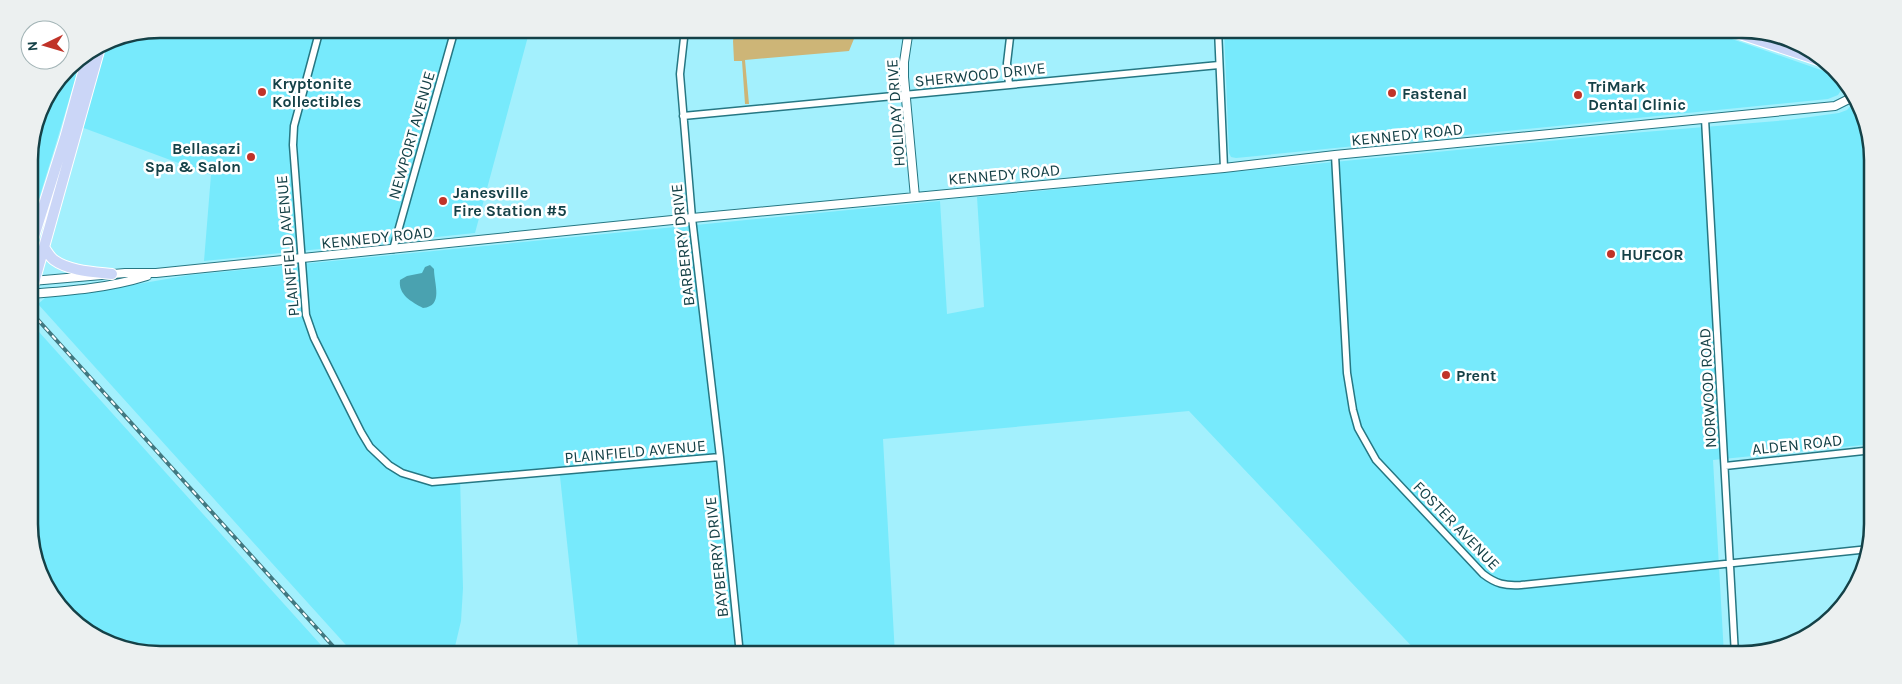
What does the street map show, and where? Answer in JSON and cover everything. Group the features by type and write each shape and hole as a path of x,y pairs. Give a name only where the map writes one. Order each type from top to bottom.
{"main road":[{"path":"1754,39 1808,57"},
{"path":"38,264 98,54"},
{"path":"38,224 65,138 86,63"},
{"path":"44,247 51,258 63,265 86,271 112,274"}],"street":[{"name":"PLAINFIELD AVENUE","path":"318,38 294,126 293,145 306,315 314,338 370,447 388,465 402,473 432,482 720,457"},
{"name":"NEWPORT AVENUE","path":"394,249 452,38"},
{"name":"BARBERRY DRIVE","path":"683,38 680,74 683,116 692,218 720,457"},
{"name":"HOLIDAY DRIVE","path":"908,38 904,62 905,95 915,196"},
{"path":"1008,85 1007,63 1010,38"},
{"path":"1218,38 1224,168"},
{"name":"SHERWOOD DRIVE","path":"683,116 1219,65"},
{"name":"KENNEDY ROAD","path":"38,280 112,274 156,273 915,196 1224,168 1335,155 1835,106 1849,99"},
{"name":"NORWOOD ROAD","path":"1705,119 1736,646"},
{"name":"FOSTER AVENUE","path":"1335,155 1347,372 1352,410 1358,428 1376,460 1483,574 1494,583 1508,586 1861,550"},
{"name":"KENNEDY ROAD","path":"38,294 126,282 156,273"},
{"name":"ALDEN ROAD","path":"1725,466 1864,451"},
{"name":"BAYBERRY DRIVE","path":"720,457 739,646"}],"shaded area":[{"path":"159,38 528,38 475,233 204,261 211,175 81,127 105,50 136,40"},
{"path":"734,38 854,38 849,51 745,60 749,104 745,104 742,61 734,61"},
{"path":"1224,38 1729,38 1827,72 1842,89 1838,95 1828,99 1236,158 1231,157 1229,153"},
{"path":"78,69 38,202 38,151 42,128 54,98"},
{"path":"1851,105 1855,113 1863,143 1864,159 1864,445 1713,460 1723,646 1411,646 1189,411 883,439 894,646 578,646 559,467 460,477 463,588 461,621 455,646 347,646 38,304 51,296 103,290 190,275 940,201 947,314 984,307 977,197 1620,134 1788,120 1839,113 1847,110"},
{"path":"430,265 434,269 436,299 430,306 423,308 403,294 400,280 407,276 422,273 425,267"},
{"path":"38,331 322,646 151,646 136,644 105,634 79,616 68,605 50,579 44,564 38,533"}],"railway":[{"path":"38,320 333,646"}],"place":[{"name":"Kryptonite Kollectibles","path":"262,92"},
{"name":"Fastenal","path":"1392,93"},
{"name":"TriMark Dental Clinic","path":"1578,95"},
{"name":"Bellasazi Spa & Salon","path":"251,157"},
{"name":"Janesville Fire Station #5","path":"443,201"},
{"name":"HUFCOR","path":"1611,254"},
{"name":"Prent","path":"1446,375"}]}
